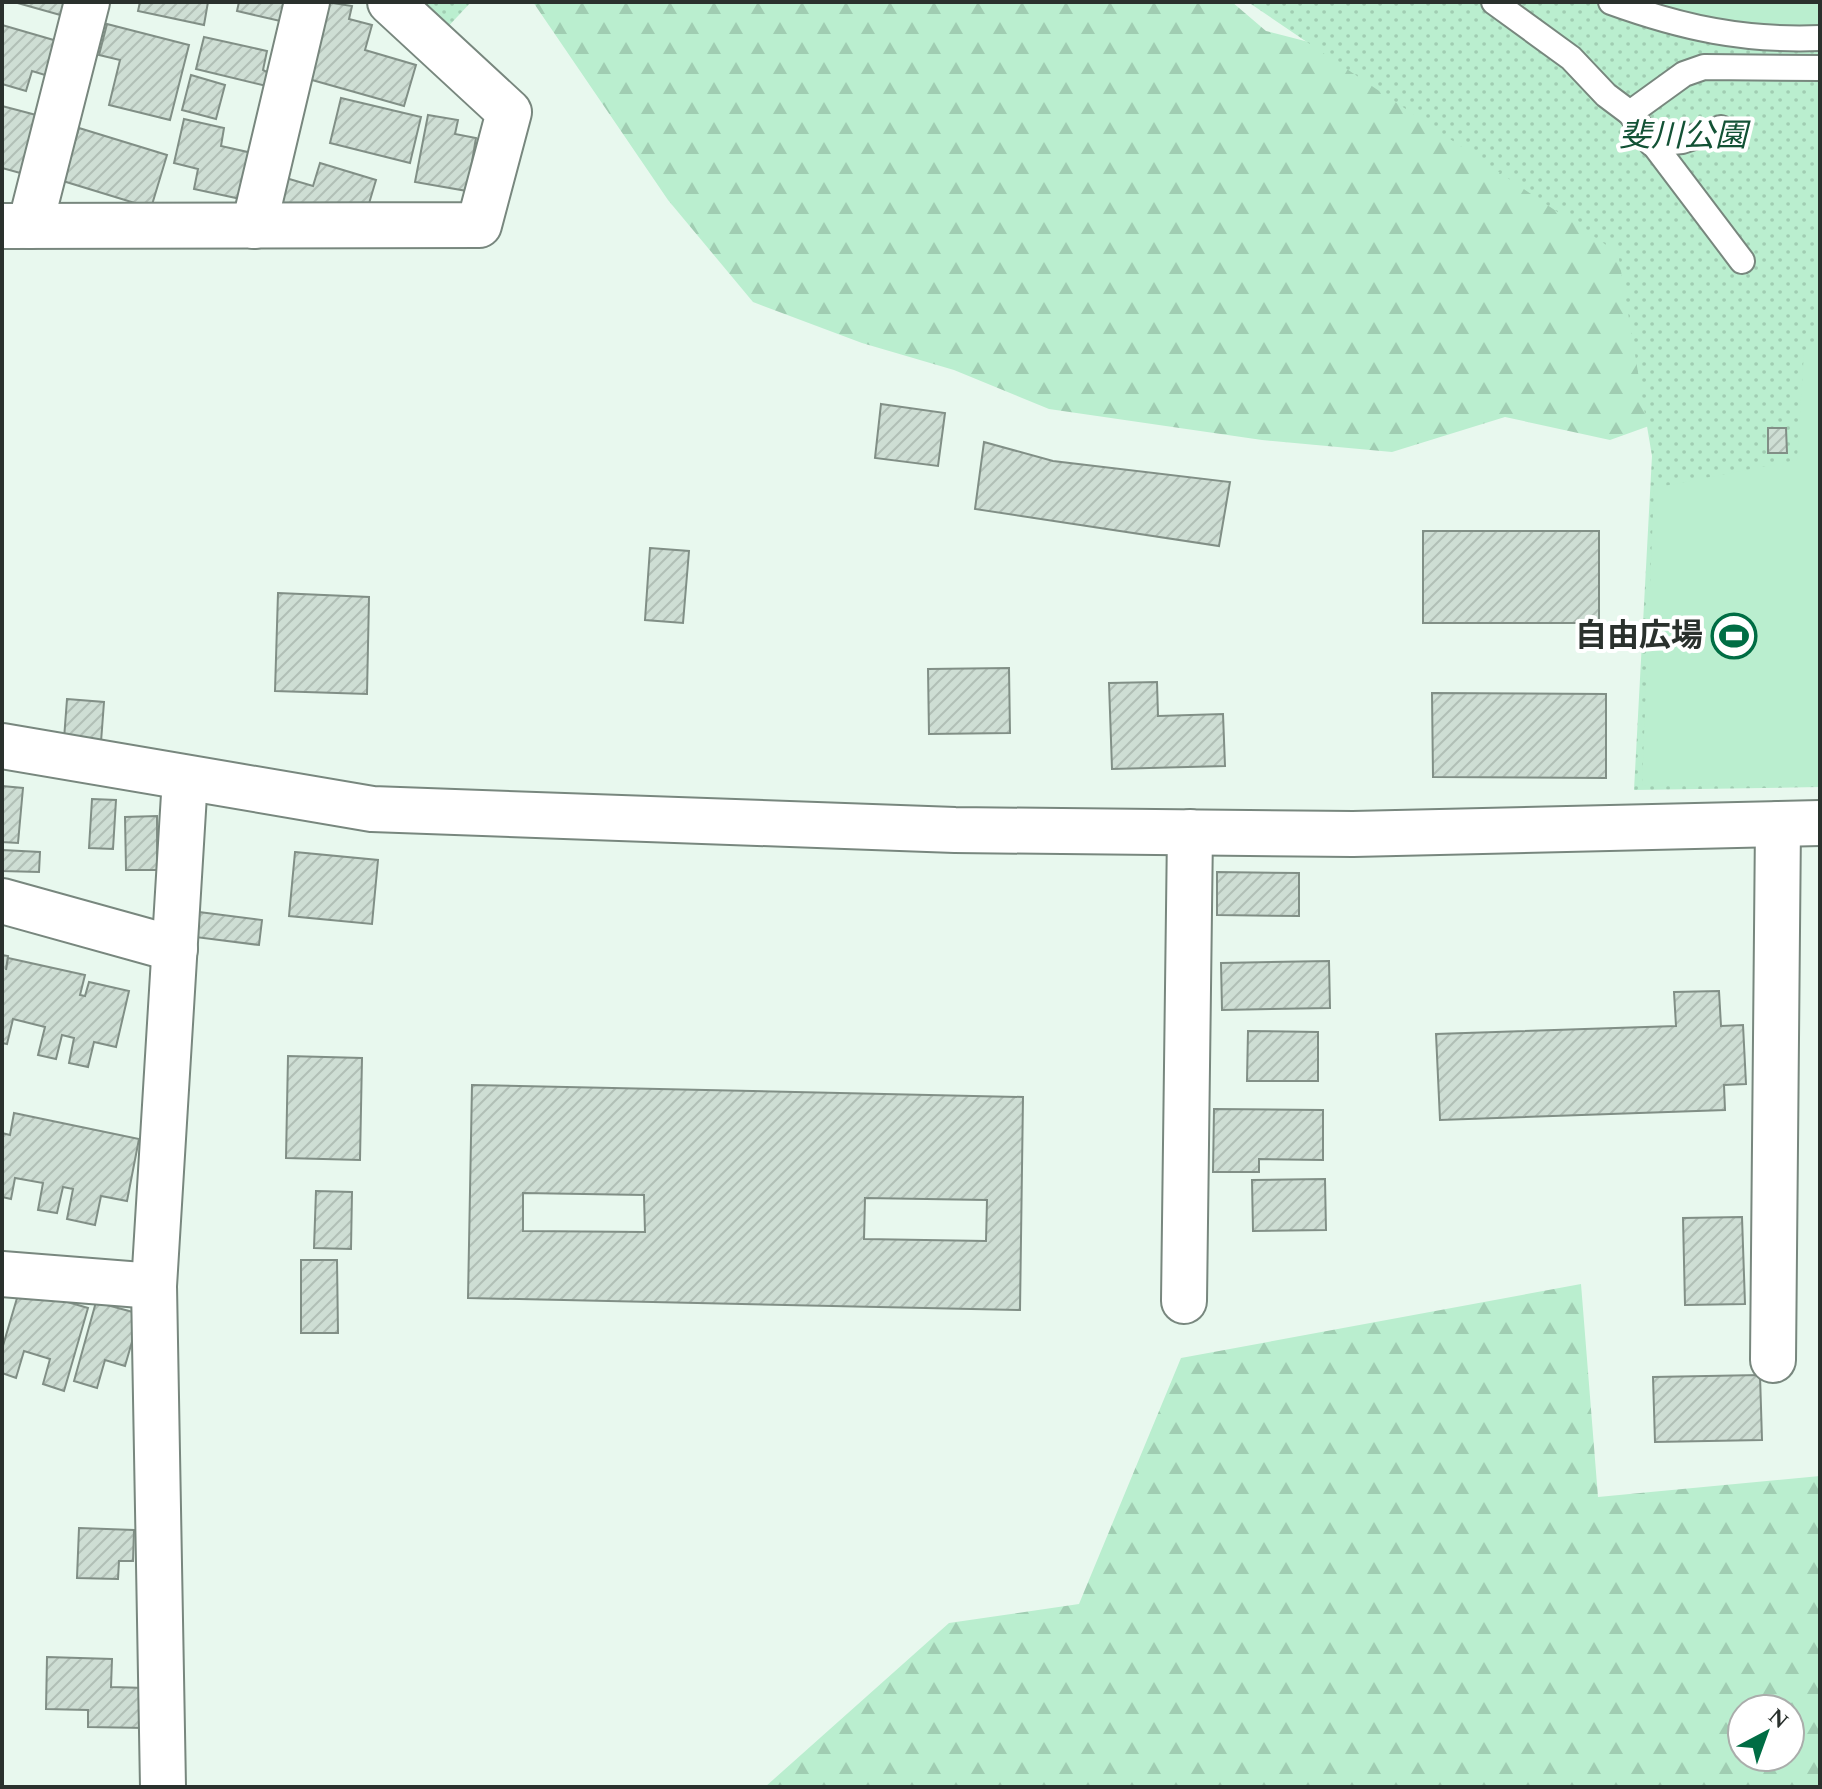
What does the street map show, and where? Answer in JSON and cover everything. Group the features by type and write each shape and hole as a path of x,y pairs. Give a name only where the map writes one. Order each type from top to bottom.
{"street":[{"path":"87,2 16,226 479,225 509,112 390,2"},
{"path":"254,226 307,2"},
{"path":"2,746 372,809 955,830 1353,834 1799,824 1773,1360"},
{"path":"163,1787 154,1286 185,778"},
{"path":"1184,1301 1190,832"},
{"path":"2,901 175,949"},
{"path":"2,1274 154,1286"}],"lane":[{"path":"1494,2 1571,58 1606,95 1630,113 1742,261"},
{"path":"1611,2 1662,20 1738,37 1820,38"},
{"path":"1630,113 1684,74 1704,67 1820,68"},
{"path":"1652,144 1682,141 1721,128"}],"green space":[{"path":"415,2 471,2 445,30"},
{"path":"533,2 1232,2 1266,31 1425,72 1514,67 1713,403 1610,440 1505,417 1392,452 1262,440 1049,409 954,370 862,343 753,302 668,200"},
{"name":"斐川公園","path":"1248,2 1820,2 1820,787 1634,790 1652,456 1618,253"},
{"path":"1642,2 1820,2 1820,27 1774,27 1730,22"},
{"name":"自由広場","path":"1804,352 1820,352 1820,783 1642,786 1654,488 1797,460"},
{"path":"1581,1284 1598,1497 1820,1476 1820,1787 765,1787 949,1623 1079,1604 1181,1358"}],"building":[{"path":"14,2 75,2 71,18"},
{"path":"140,2 208,2 204,25 138,11"},
{"path":"239,2 303,2 298,25 237,11"},
{"path":"326,2 352,6 349,19 372,25 365,50 416,65 404,106 305,78"},
{"path":"107,24 189,45 170,120 109,105 120,60 99,55"},
{"path":"2,25 64,43 55,78 32,71 26,91 2,84"},
{"path":"204,37 267,51 263,70 278,78 275,88 196,69"},
{"path":"191,75 225,85 216,119 182,110"},
{"path":"341,98 421,117 410,163 330,143"},
{"path":"2,106 40,116 24,174 2,168"},
{"path":"428,115 458,120 455,134 476,138 467,191 415,182"},
{"path":"184,119 224,128 221,146 261,155 250,201 194,189 198,169 174,163"},
{"path":"79,128 167,155 151,208 63,181"},
{"path":"320,163 376,180 362,227 279,203 286,178 313,186"},
{"path":"881,404 945,413 938,466 875,458"},
{"path":"1768,428 1786,428 1787,453 1768,453"},
{"path":"984,442 1053,461 1230,482 1219,546 975,509"},
{"path":"1423,531 1599,531 1599,623 1423,623"},
{"path":"650,548 689,551 683,623 645,620"},
{"path":"278,593 369,597 367,694 275,691"},
{"path":"1009,668 1010,733 929,734 928,669"},
{"path":"1157,682 1158,716 1223,714 1225,766 1112,769 1109,683"},
{"path":"1432,693 1606,694 1606,778 1433,777"},
{"path":"67,699 104,702 101,742 64,739"},
{"path":"2,786 23,788 18,843 2,842"},
{"path":"92,799 116,800 113,849 89,848"},
{"path":"157,816 157,870 126,870 125,817"},
{"path":"2,850 40,852 39,872 2,871"},
{"path":"295,852 378,860 372,924 289,916"},
{"path":"1217,872 1299,873 1299,916 1217,915"},
{"path":"199,912 262,920 259,945 195,937"},
{"path":"2,955 8,956 6,970 8,958 85,975 80,995 85,996 89,982 129,991 116,1047 94,1042 88,1067 69,1063 74,1038 62,1035 56,1059 38,1055 45,1027 13,1019 7,1044 2,1043"},
{"path":"1329,961 1330,1008 1222,1010 1221,963"},
{"path":"1719,991 1721,1026 1743,1025 1746,1084 1724,1085 1725,1110 1440,1120 1436,1034 1676,1026 1674,992"},
{"path":"1248,1031 1318,1032 1318,1081 1247,1081"},
{"path":"288,1056 362,1058 360,1160 286,1158"},
{"path":"472,1085 1023,1097 1020,1310 468,1298","holes":["523,1193 644,1195 645,1232 523,1231","865,1198 987,1200 986,1241 864,1239"]},
{"path":"1214,1109 1323,1110 1323,1160 1259,1159 1259,1172 1213,1172"},
{"path":"14,1113 139,1139 127,1201 101,1196 95,1225 67,1219 73,1189 63,1187 57,1213 38,1210 43,1183 15,1178 11,1199 2,1197 2,1133 10,1135"},
{"path":"1325,1179 1326,1230 1253,1231 1252,1180"},
{"path":"316,1191 352,1192 351,1249 314,1248"},
{"path":"1742,1217 1745,1304 1685,1305 1683,1218"},
{"path":"301,1260 337,1260 338,1333 301,1333"},
{"path":"20,1288 88,1308 64,1391 43,1384 50,1359 24,1351 16,1378 2,1373 2,1349"},
{"path":"96,1302 140,1314 125,1366 105,1360 97,1388 74,1381"},
{"path":"1760,1375 1762,1440 1655,1442 1653,1377"},
{"path":"79,1528 134,1530 133,1561 119,1561 118,1579 77,1578"},
{"path":"47,1657 112,1659 111,1687 146,1688 144,1728 88,1727 88,1710 46,1709"}],"place":[{"name":"自由広場","path":"1734,636"}]}
